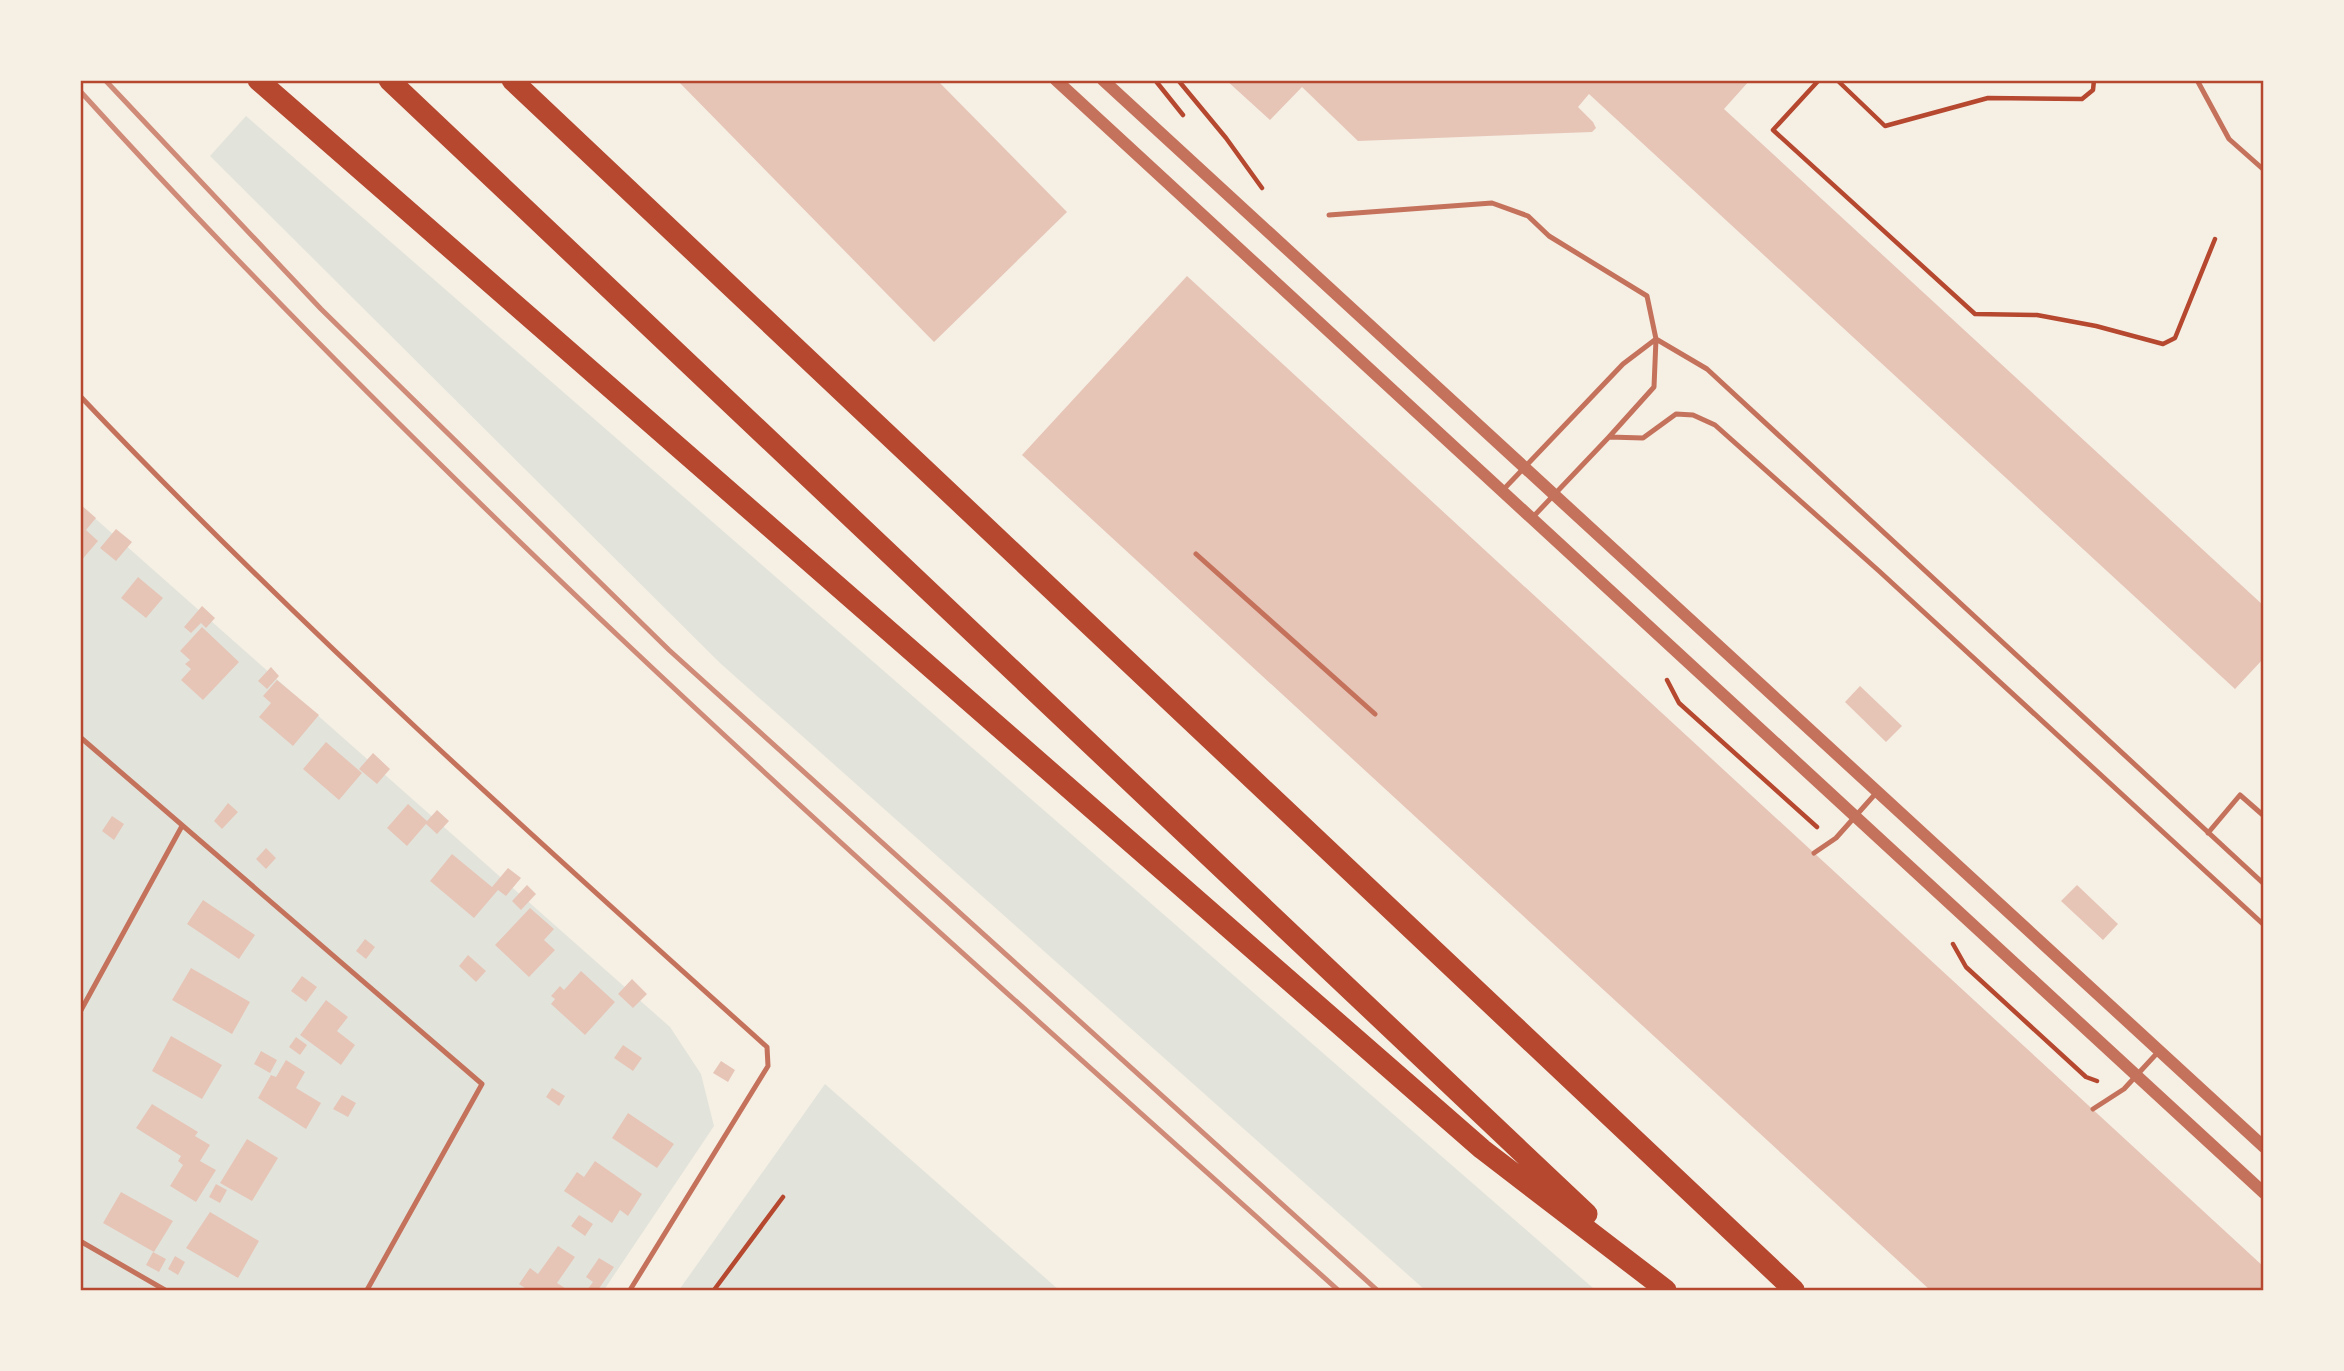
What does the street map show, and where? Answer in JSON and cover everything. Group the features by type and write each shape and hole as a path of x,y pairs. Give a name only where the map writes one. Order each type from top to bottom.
{"highway":[{"path":"258,80 1482,1149 1667,1290"},
{"path":"389,80 1667,1290"},
{"path":"512,80 1794,1290"}],"street":[{"path":"1056,80 1531,519 1857,815 2263,1193"},
{"path":"1103,80 2263,1147"}],"lane":[{"path":"2197,80 2229,139 2263,170"},
{"path":"1329,215 1492,202 1528,216 1549,236 1647,296 1656,339 1654,387 1531,519"},
{"path":"1502,491 1623,363 1656,339"},
{"path":"1656,339 1707,369 2263,884"},
{"path":"80,396 190,511 454,766 767,1047 768,1066 630,1290"},
{"path":"1609,437 1643,438 1676,414 1693,415 1714,425 1879,571 2263,925"},
{"path":"1196,554 1376,715"},
{"path":"80,737 482,1084 367,1290"},
{"path":"1814,853 1836,838 1877,792"},
{"path":"2208,833 2240,795 2263,816"},
{"path":"80,1012 182,825"},
{"path":"2093,1109 2124,1089 2160,1051"},
{"path":"80,1241 165,1290"}],"path":[{"path":"1819,80 1773,130 1975,314 2036,315 2096,326 2163,344 2175,338 2215,239"},
{"path":"1837,80 1885,126 1988,98 2082,99 2093,90 2094,80"},
{"path":"714,1290 783,1197"}],"shaded area":[{"path":"246,116 1593,1288 1425,1290 720,663 210,156"},
{"path":"80,505 670,1027 701,1074 714,1126 604,1290 81,1290"},
{"path":"825,1084 1059,1290 679,1290"}],"building":[{"path":"677,80 937,80 1067,212 934,342"},
{"path":"1226,80 1750,80 1724,109 2264,606 2264,658 2235,689 1589,94 1578,107 1593,122 1596,128 1592,132 1358,141 1302,87 1270,120"},
{"path":"1187,276 2264,1267 2264,1290 1930,1290 1022,455"},
{"path":"80,504 96,518 86,530 98,541 80,562"},
{"path":"116,529 132,542 116,561 100,548"},
{"path":"138,577 163,598 146,618 121,598"},
{"path":"202,606 215,618 206,628 201,623 191,633 184,627"},
{"path":"202,627 239,662 203,700 181,680 191,669 185,664 190,660 180,651"},
{"path":"271,667 279,676 267,689 258,681"},
{"path":"277,680 319,715 293,746 259,717 271,703 263,696"},
{"path":"1860,686 1902,726 1886,742 1845,702"},
{"path":"326,742 362,773 339,800 303,769"},
{"path":"373,753 390,769 377,784 359,769"},
{"path":"228,803 238,812 222,829 214,821"},
{"path":"408,804 427,821 437,810 449,821 437,834 426,824 407,846 387,828"},
{"path":"112,816 124,824 114,840 102,831"},
{"path":"266,848 276,858 266,869 256,859"},
{"path":"452,854 492,887 508,868 521,878 506,896 498,890 474,918 430,881"},
{"path":"527,885 536,894 521,910 512,901"},
{"path":"2077,885 2118,924 2103,940 2061,901"},
{"path":"203,900 255,935 239,959 187,924"},
{"path":"530,908 554,929 544,940 555,950 529,977 495,945"},
{"path":"365,939 375,947 366,959 356,951"},
{"path":"468,955 486,971 476,982 459,966"},
{"path":"191,968 250,1002 232,1034 172,1000"},
{"path":"581,971 615,1002 585,1035 551,1004 555,999 551,996 560,986 564,990"},
{"path":"302,976 317,987 306,1002 291,991"},
{"path":"632,979 647,994 633,1008 618,994"},
{"path":"326,1000 348,1017 337,1031 355,1045 341,1065 300,1035"},
{"path":"171,1036 222,1065 202,1099 152,1071"},
{"path":"296,1037 307,1045 300,1055 289,1047"},
{"path":"623,1045 642,1058 633,1071 614,1058"},
{"path":"261,1051 277,1060 270,1073 254,1064"},
{"path":"286,1060 305,1072 296,1088 321,1103 306,1129 258,1098 271,1075 276,1077"},
{"path":"721,1061 735,1070 728,1082 713,1073"},
{"path":"552,1088 565,1096 559,1106 546,1097"},
{"path":"342,1095 356,1103 348,1117 333,1109"},
{"path":"152,1104 198,1132 195,1136 210,1145 200,1161 216,1170 196,1202 170,1186 183,1165 178,1161 181,1156 136,1128"},
{"path":"628,1113 674,1144 657,1168 612,1138"},
{"path":"247,1139 278,1158 252,1201 220,1183"},
{"path":"595,1161 642,1194 628,1216 620,1210 612,1223 564,1191 577,1172 584,1177"},
{"path":"216,1184 227,1190 220,1203 209,1197"},
{"path":"121,1192 173,1221 154,1252 103,1223"},
{"path":"210,1212 259,1241 238,1278 186,1248"},
{"path":"579,1215 593,1224 585,1236 571,1226"},
{"path":"558,1246 575,1257 557,1283 568,1290 528,1290 519,1284 530,1268 538,1274"},
{"path":"153,1252 166,1259 159,1272 146,1265"},
{"path":"175,1256 185,1262 178,1275 168,1269"},
{"path":"599,1258 614,1267 598,1290 587,1290 593,1282 586,1277"}],"railway":[{"path":"105,80 321,309 669,650 1377,1290"},
{"path":"80,91 228,250 380,405 536,557 853,854 1338,1290"}]}
